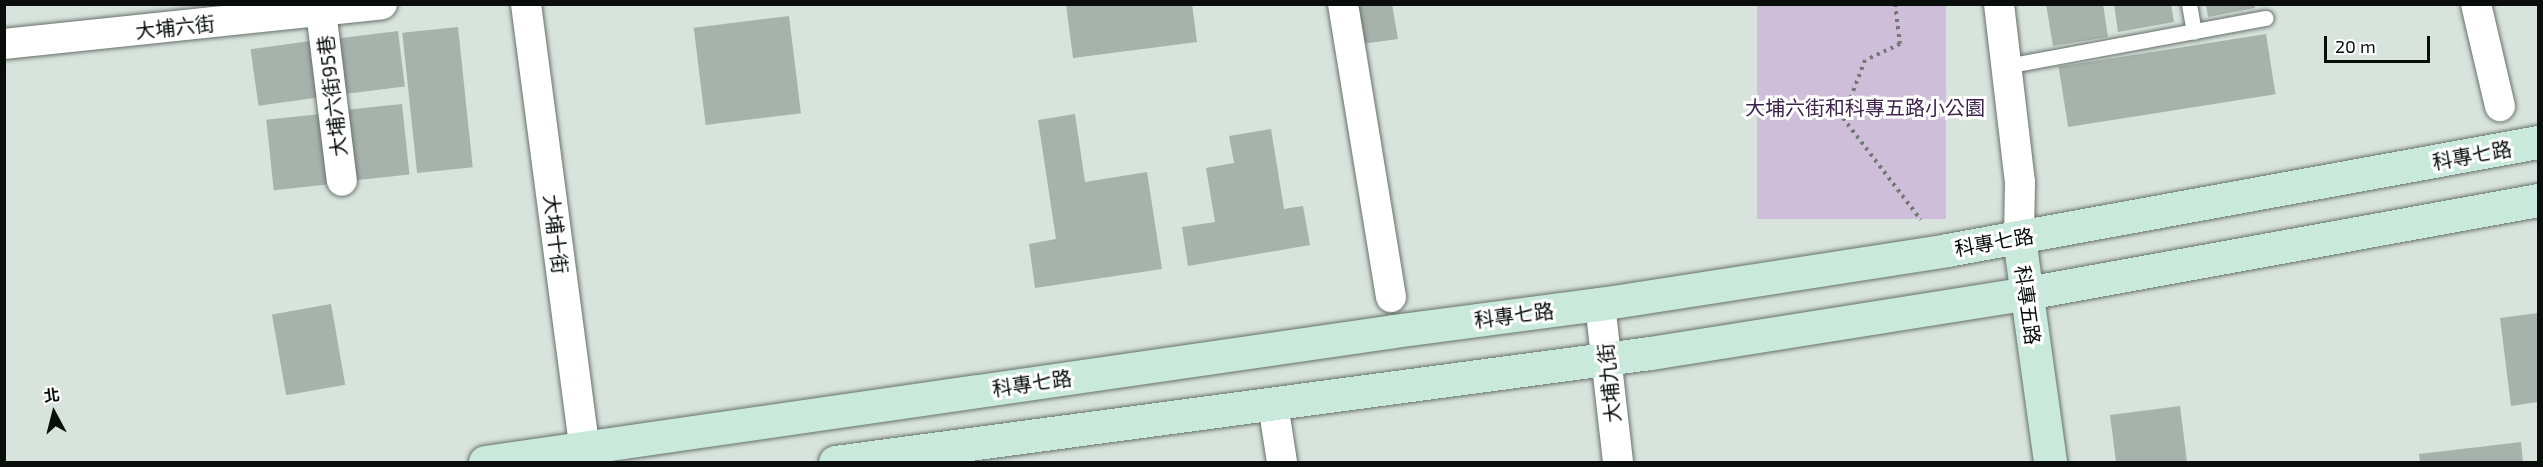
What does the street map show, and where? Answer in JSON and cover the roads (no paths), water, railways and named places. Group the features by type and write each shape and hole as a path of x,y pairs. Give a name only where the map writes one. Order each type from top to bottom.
{"street":[{"name":"大埔六街","path":"4,44 382,4"},
{"name":"大埔十街","path":"526,4 586,454"},
{"path":"1343,4 1391,297"},
{"name":"科專五路","path":"1999,4 2020,182 2019,238 2050,462"},
{"path":"2476,4 2499,106"},
{"name":"大埔六街95巷","path":"321,11 342,181"},
{"name":"科專七路","path":"484,462 586,454 1371,334 1600,304 2019,238 2538,142"},
{"path":"836,462 1608,360 2026,293 2538,200"},
{"name":"大埔九街","path":"1600,304 1618,462"},
{"path":"1274,405 1282,462"}],"lane":[{"path":"2189,4 2194,32"},
{"path":"2006,66 2266,18"}],"park label":[{"name":"大埔六街和科專五路小公園","path":"1865,107"}]}
